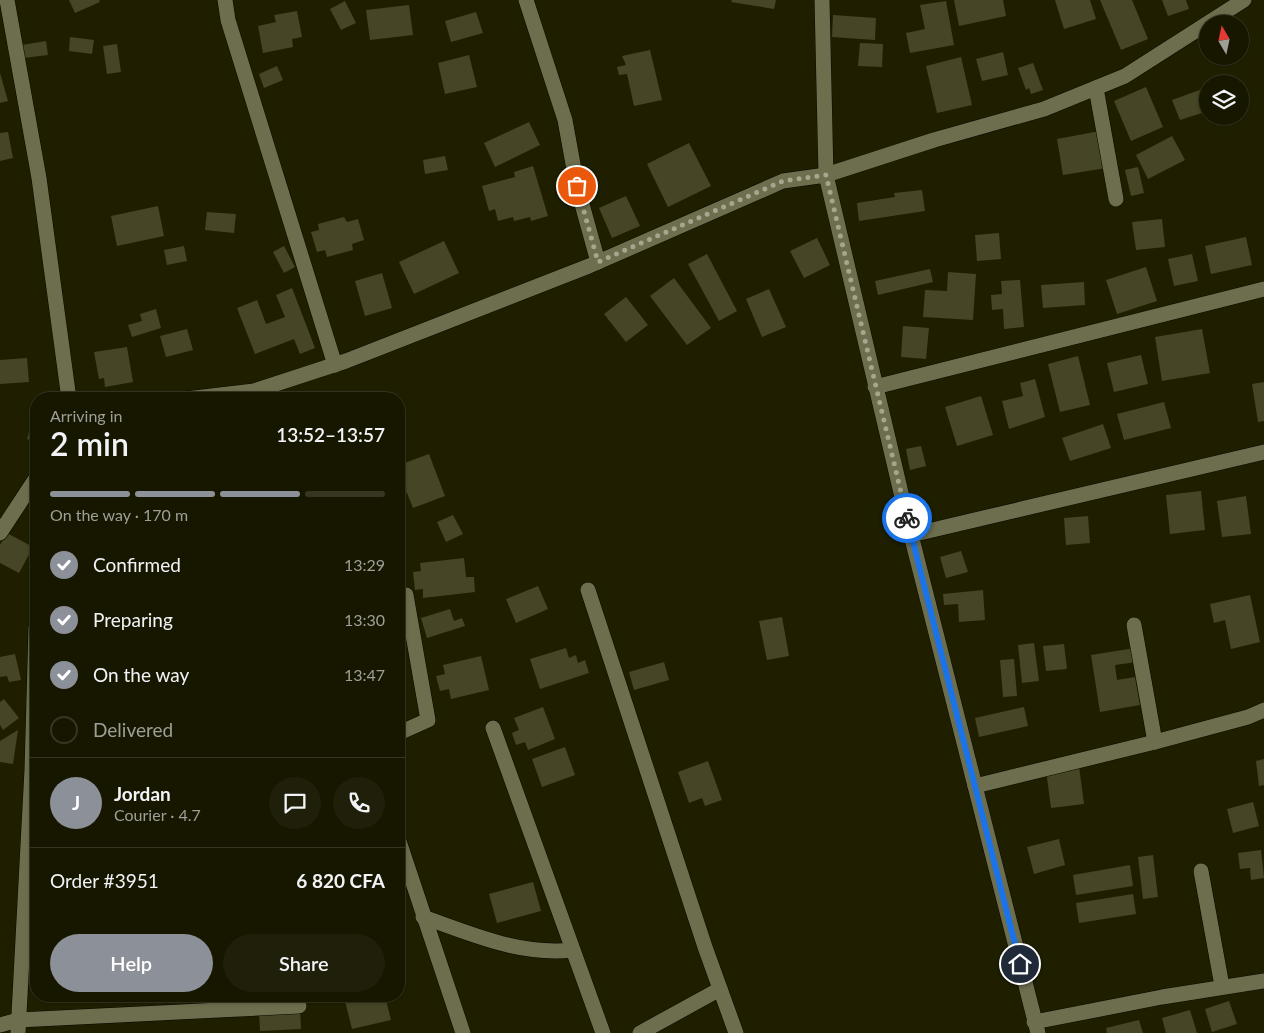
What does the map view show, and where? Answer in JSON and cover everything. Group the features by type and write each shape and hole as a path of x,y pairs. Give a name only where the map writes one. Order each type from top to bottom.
{"street":[{"path":"8,0 5,24 39,178 68,392"},
{"path":"225,0 228,20 335,365"},
{"path":"526,0 565,120 577,186 598,262"},
{"path":"822,0 826,175 911,535 1036,1028 1222,986 1264,981"},
{"path":"246,392 335,365 598,262 783,181 826,175 934,140 1044,109 1125,76 1244,0"},
{"path":"1096,88 1116,198"},
{"path":"875,387 1264,289"},
{"path":"911,535 1264,452"},
{"path":"0,532 30,487"},
{"path":"588,590 736,1033"},
{"path":"405,730 428,720 406,595"},
{"path":"1134,625 1155,742"},
{"path":"975,786 1155,742 1248,717 1264,710"},
{"path":"493,728 603,1033"},
{"path":"18,1027 30,834"},
{"path":"405,860 463,1033"},
{"path":"1201,872 1222,986"},
{"path":"423,917 517,949 553,952 573,950"},
{"path":"640,1033 720,989"},
{"path":"0,1025 18,1027 298,1006"}],"building":[{"path":"69,0 99,0 100,2 75,13"},
{"path":"732,0 776,0 774,9 731,2"},
{"path":"954,0 1003,0 1006,16 959,26"},
{"path":"1055,0 1090,0 1096,19 1064,29"},
{"path":"1100,0 1132,0 1148,39 1121,50"},
{"path":"1162,0 1186,0 1189,9 1168,16"},
{"path":"345,1 356,23 341,30 330,9"},
{"path":"946,1 954,45 910,53 906,33 925,29 920,5"},
{"path":"409,5 413,35 370,40 366,10"},
{"path":"297,11 302,37 292,39 293,47 263,53 258,26 276,22 274,15"},
{"path":"476,12 483,33 451,42 445,21"},
{"path":"833,15 876,18 875,40 832,37"},
{"path":"70,37 94,40 92,54 69,51"},
{"path":"46,41 48,55 24,58 22,45"},
{"path":"860,43 883,44 882,67 858,66"},
{"path":"117,44 121,72 107,74 103,46"},
{"path":"650,50 662,100 634,106 627,74 619,75 617,67 626,65 622,56"},
{"path":"1003,52 1008,75 982,81 976,59"},
{"path":"469,55 477,87 445,94 438,63"},
{"path":"961,57 972,105 937,113 926,66"},
{"path":"1033,63 1043,90 1031,94 1029,88 1026,90 1018,68"},
{"path":"277,66 283,80 264,88 259,74"},
{"path":"0,73 8,101 0,103"},
{"path":"1146,87 1163,127 1131,141 1114,101"},
{"path":"1199,90 1199,114 1180,120 1172,100"},
{"path":"529,122 540,145 495,167 484,143"},
{"path":"1100,131 1106,168 1063,175 1057,139"},
{"path":"8,132 13,158 0,161 0,133"},
{"path":"1172,136 1185,160 1148,179 1136,155"},
{"path":"689,143 711,186 668,207 647,164"},
{"path":"445,156 448,170 425,174 423,160"},
{"path":"533,166 548,216 531,221 530,217 514,221 513,217 498,221 495,209 489,211 482,186 515,177 514,172"},
{"path":"1138,167 1144,193 1131,196 1125,170"},
{"path":"922,190 925,211 859,221 857,203 895,197 894,193"},
{"path":"626,196 640,226 612,238 599,208"},
{"path":"158,206 164,236 117,246 111,216"},
{"path":"207,212 236,214 234,233 205,230"},
{"path":"344,217 347,222 358,219 364,240 352,244 353,250 327,257 325,250 317,252 311,232 319,230 318,224"},
{"path":"1162,219 1165,247 1136,250 1132,222"},
{"path":"999,233 1001,259 977,261 975,235"},
{"path":"1246,237 1252,265 1211,274 1205,246"},
{"path":"817,238 830,265 804,278 790,251"},
{"path":"444,241 459,273 414,294 399,262"},
{"path":"184,246 187,261 167,265 164,250"},
{"path":"284,246 295,267 284,273 273,252"},
{"path":"707,254 737,311 719,321 688,264"},
{"path":"1192,254 1198,281 1174,286 1168,259"},
{"path":"1146,267 1157,301 1117,314 1106,280"},
{"path":"930,269 933,282 878,295 875,281"},
{"path":"948,272 976,274 973,320 923,317 925,290 947,291"},
{"path":"382,273 392,308 365,316 355,281"},
{"path":"674,278 711,328 687,345 650,296"},
{"path":"1020,280 1024,327 1004,329 1003,309 992,310 991,295 1002,294 1001,281"},
{"path":"1084,282 1085,305 1043,308 1041,285"},
{"path":"292,288 315,348 300,354 294,339 255,354 237,308 257,300 266,324 285,317 276,295"},
{"path":"769,289 786,327 762,337 746,299"},
{"path":"626,297 648,325 626,342 604,314"},
{"path":"156,309 161,328 132,337 128,325 142,321 140,314"},
{"path":"903,326 929,328 926,359 901,357"},
{"path":"187,329 193,350 166,357 160,336"},
{"path":"1202,329 1210,373 1162,381 1155,337"},
{"path":"127,347 133,382 105,387 104,378 99,379 94,352"},
{"path":"1141,355 1148,384 1114,392 1107,363"},
{"path":"1078,356 1090,405 1060,412 1048,364"},
{"path":"27,358 29,382 0,384 0,360"},
{"path":"1035,379 1045,417 1009,429 1002,401 1023,396 1020,383"},
{"path":"1264,382 1264,421 1258,422 1252,384"},
{"path":"981,396 993,435 957,446 945,407"},
{"path":"1164,402 1171,428 1124,440 1117,414"},
{"path":"1103,424 1111,448 1070,461 1062,438"},
{"path":"30,428 30,440 27,439"},
{"path":"921,446 926,466 910,470 906,449"},
{"path":"429,454 445,496 413,508 407,493 405,494 405,463"},
{"path":"1201,491 1205,530 1170,534 1166,495"},
{"path":"1246,496 1251,534 1222,537 1217,501"},
{"path":"453,515 463,534 446,542 437,522"},
{"path":"1088,516 1090,543 1066,545 1064,518"},
{"path":"7,533 30,545 30,553 19,573 0,563 0,545"},
{"path":"961,551 968,572 946,578 940,557"},
{"path":"464,558 466,577 474,577 475,592 423,598 423,589 415,590 413,572 421,571 420,563"},
{"path":"538,586 548,609 516,623 506,599"},
{"path":"983,590 985,620 959,622 958,604 944,605 943,594"},
{"path":"1250,595 1260,642 1231,649 1225,620 1214,623 1210,604"},
{"path":"450,609 454,621 462,618 465,626 427,638 421,618"},
{"path":"782,617 789,656 767,660 759,621"},
{"path":"1034,643 1039,681 1022,683 1018,645"},
{"path":"1064,644 1067,669 1046,671 1043,646"},
{"path":"566,648 569,658 576,655 578,663 585,660 589,673 540,689 530,659"},
{"path":"1135,648 1137,662 1115,665 1117,680 1135,677 1140,705 1100,712 1091,655"},
{"path":"15,654 21,680 9,682 7,676 0,677 0,657"},
{"path":"481,656 489,690 451,699 449,689 440,691 436,676 445,674 443,665"},
{"path":"1014,659 1017,696 1003,697 1000,660"},
{"path":"664,662 669,680 634,690 629,672"},
{"path":"4,699 19,718 3,730 0,725 0,702"},
{"path":"543,707 555,739 528,750 525,742 516,745 512,733 519,730 514,718"},
{"path":"1024,707 1028,726 979,737 975,718"},
{"path":"18,730 13,764 0,762 0,741"},
{"path":"565,747 575,775 542,787 532,759"},
{"path":"1264,759 1264,785 1259,786 1256,761"},
{"path":"708,761 722,800 705,806 702,798 689,803 678,772"},
{"path":"1079,766 1084,804 1051,808 1046,770"},
{"path":"1253,802 1259,826 1233,833 1227,809"},
{"path":"1059,839 1065,865 1034,874 1027,847"},
{"path":"1261,850 1264,878 1251,880 1250,868 1240,869 1238,853"},
{"path":"1153,855 1158,897 1143,899 1138,857"},
{"path":"1130,865 1133,886 1076,895 1073,875"},
{"path":"533,882 541,911 497,923 489,894"},
{"path":"1133,894 1136,914 1079,923 1076,903"},
{"path":"30,956 30,985 25,984"},
{"path":"1229,1001 1237,1024 1212,1032 1205,1009"},
{"path":"345,1002 386,1002 391,1020 352,1029"},
{"path":"300,1008 301,1029 260,1031 259,1010"},
{"path":"1190,1010 1197,1033 1166,1033 1162,1018"},
{"path":"1139,1020 1143,1033 1107,1033 1106,1028"}],"way so far":[{"path":"577,186 598,262 783,181 826,175 907,518"}],"route":[{"path":"907,518 1020,964"}]}
